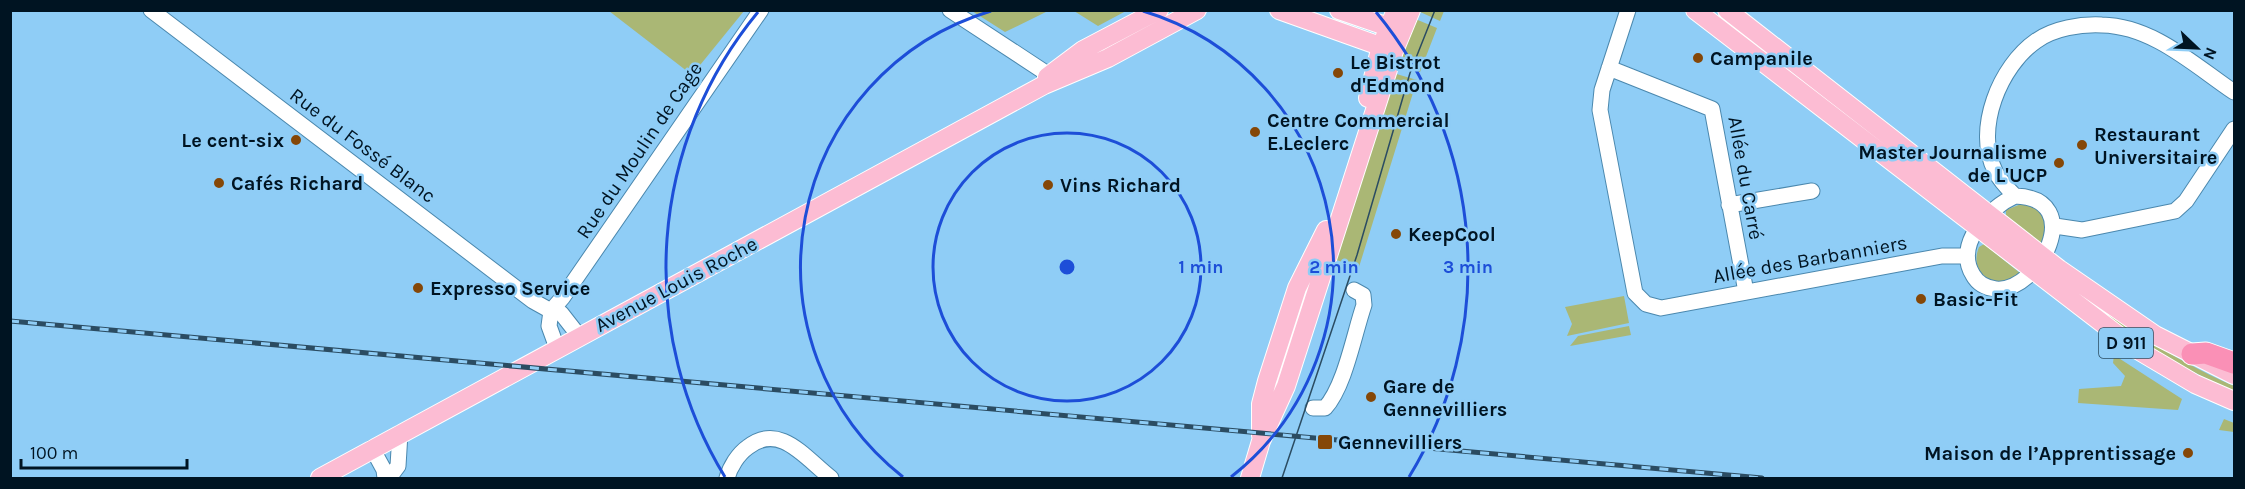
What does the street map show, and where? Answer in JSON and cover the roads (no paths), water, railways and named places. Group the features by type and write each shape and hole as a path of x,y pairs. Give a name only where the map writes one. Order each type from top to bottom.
{"highway":[{"path":"2192,354 2206,353 2235,363"}],"main road":[{"name":"Avenue Louis Roche","path":"1034,91 1049,75 1083,50 1159,10"},
{"name":"Avenue Louis Roche","path":"320,478 556,348 1034,91 1108,58 1197,10"},
{"path":"1279,10 1388,49"},
{"path":"1339,10 1395,23"},
{"path":"1250,478 1271,398 1395,23 1411,10"},
{"name":"D 911","path":"1695,10 1984,221 2043,256 2155,335 2235,375"},
{"name":"D 911","path":"1727,10 1984,221 2032,271 2136,349 2186,379 2235,401"}],"street":[{"name":"Rue du Fossé Blanc","path":"151,10 533,301 551,311 561,313 579,336"},
{"name":"Rue du Moulin de Cage","path":"551,311 563,297 761,10"},
{"path":"950,10 1049,75"},
{"path":"1609,68 1628,10"},
{"path":"2015,196 1995,170 1989,148 1989,128 1995,101 2003,79 2013,62 2037,40 2050,33 2082,26 2119,27 2154,38 2235,92"},
{"name":"Allée du Carré","path":"1609,68 1712,109 1746,292"},
{"name":"Allée des Barbanniers","path":"1609,68 1602,90 1600,110 1635,293 1646,304 1661,308 1942,256 1967,256"},
{"path":"2055,226 2082,230 2175,211 2186,201 2235,129"},
{"path":"1729,205 1812,191"},
{"path":"2015,196 2031,197 2042,203 2050,213 2055,226 2043,256 2032,271 2008,288 1986,287 1976,280 1969,269 1967,256 1969,244 1984,221 2006,200 2015,196"},
{"path":"1313,408 1325,408 1336,391 1364,305 1363,296 1354,290"},
{"path":"551,311 549,326 556,348"},
{"path":"372,448 387,478 398,466 400,433"},
{"path":"727,478 729,470 742,451 758,439 769,436 781,438 831,478"}],"tram line":[{"path":"1282,478 1357,255 1410,73 1435,10"}],"railway":[{"path":"10,321 1762,478"}],"place":[{"name":"Campanile","path":"1698,58"},
{"name":"Le Bistrot d'Edmond","path":"1338,73"},
{"name":"Centre Commercial E.Leclerc","path":"1255,132"},
{"name":"Le cent-six","path":"296,140"},
{"name":"Restaurant Universitaire","path":"2082,145"},
{"name":"Master Journalisme de L'UCP","path":"2059,163"},
{"name":"Cafés Richard","path":"219,183"},
{"name":"Vins Richard","path":"1048,185"},
{"name":"KeepCool","path":"1396,234"},
{"name":"Expresso Service","path":"418,288"},
{"name":"Basic-Fit","path":"1921,299"},
{"name":"Gare de Gennevilliers","path":"1371,397"},
{"name":"Gennevilliers","path":"1325,442"},
{"name":"Maison de l’Apprentissage","path":"2188,453"}]}
